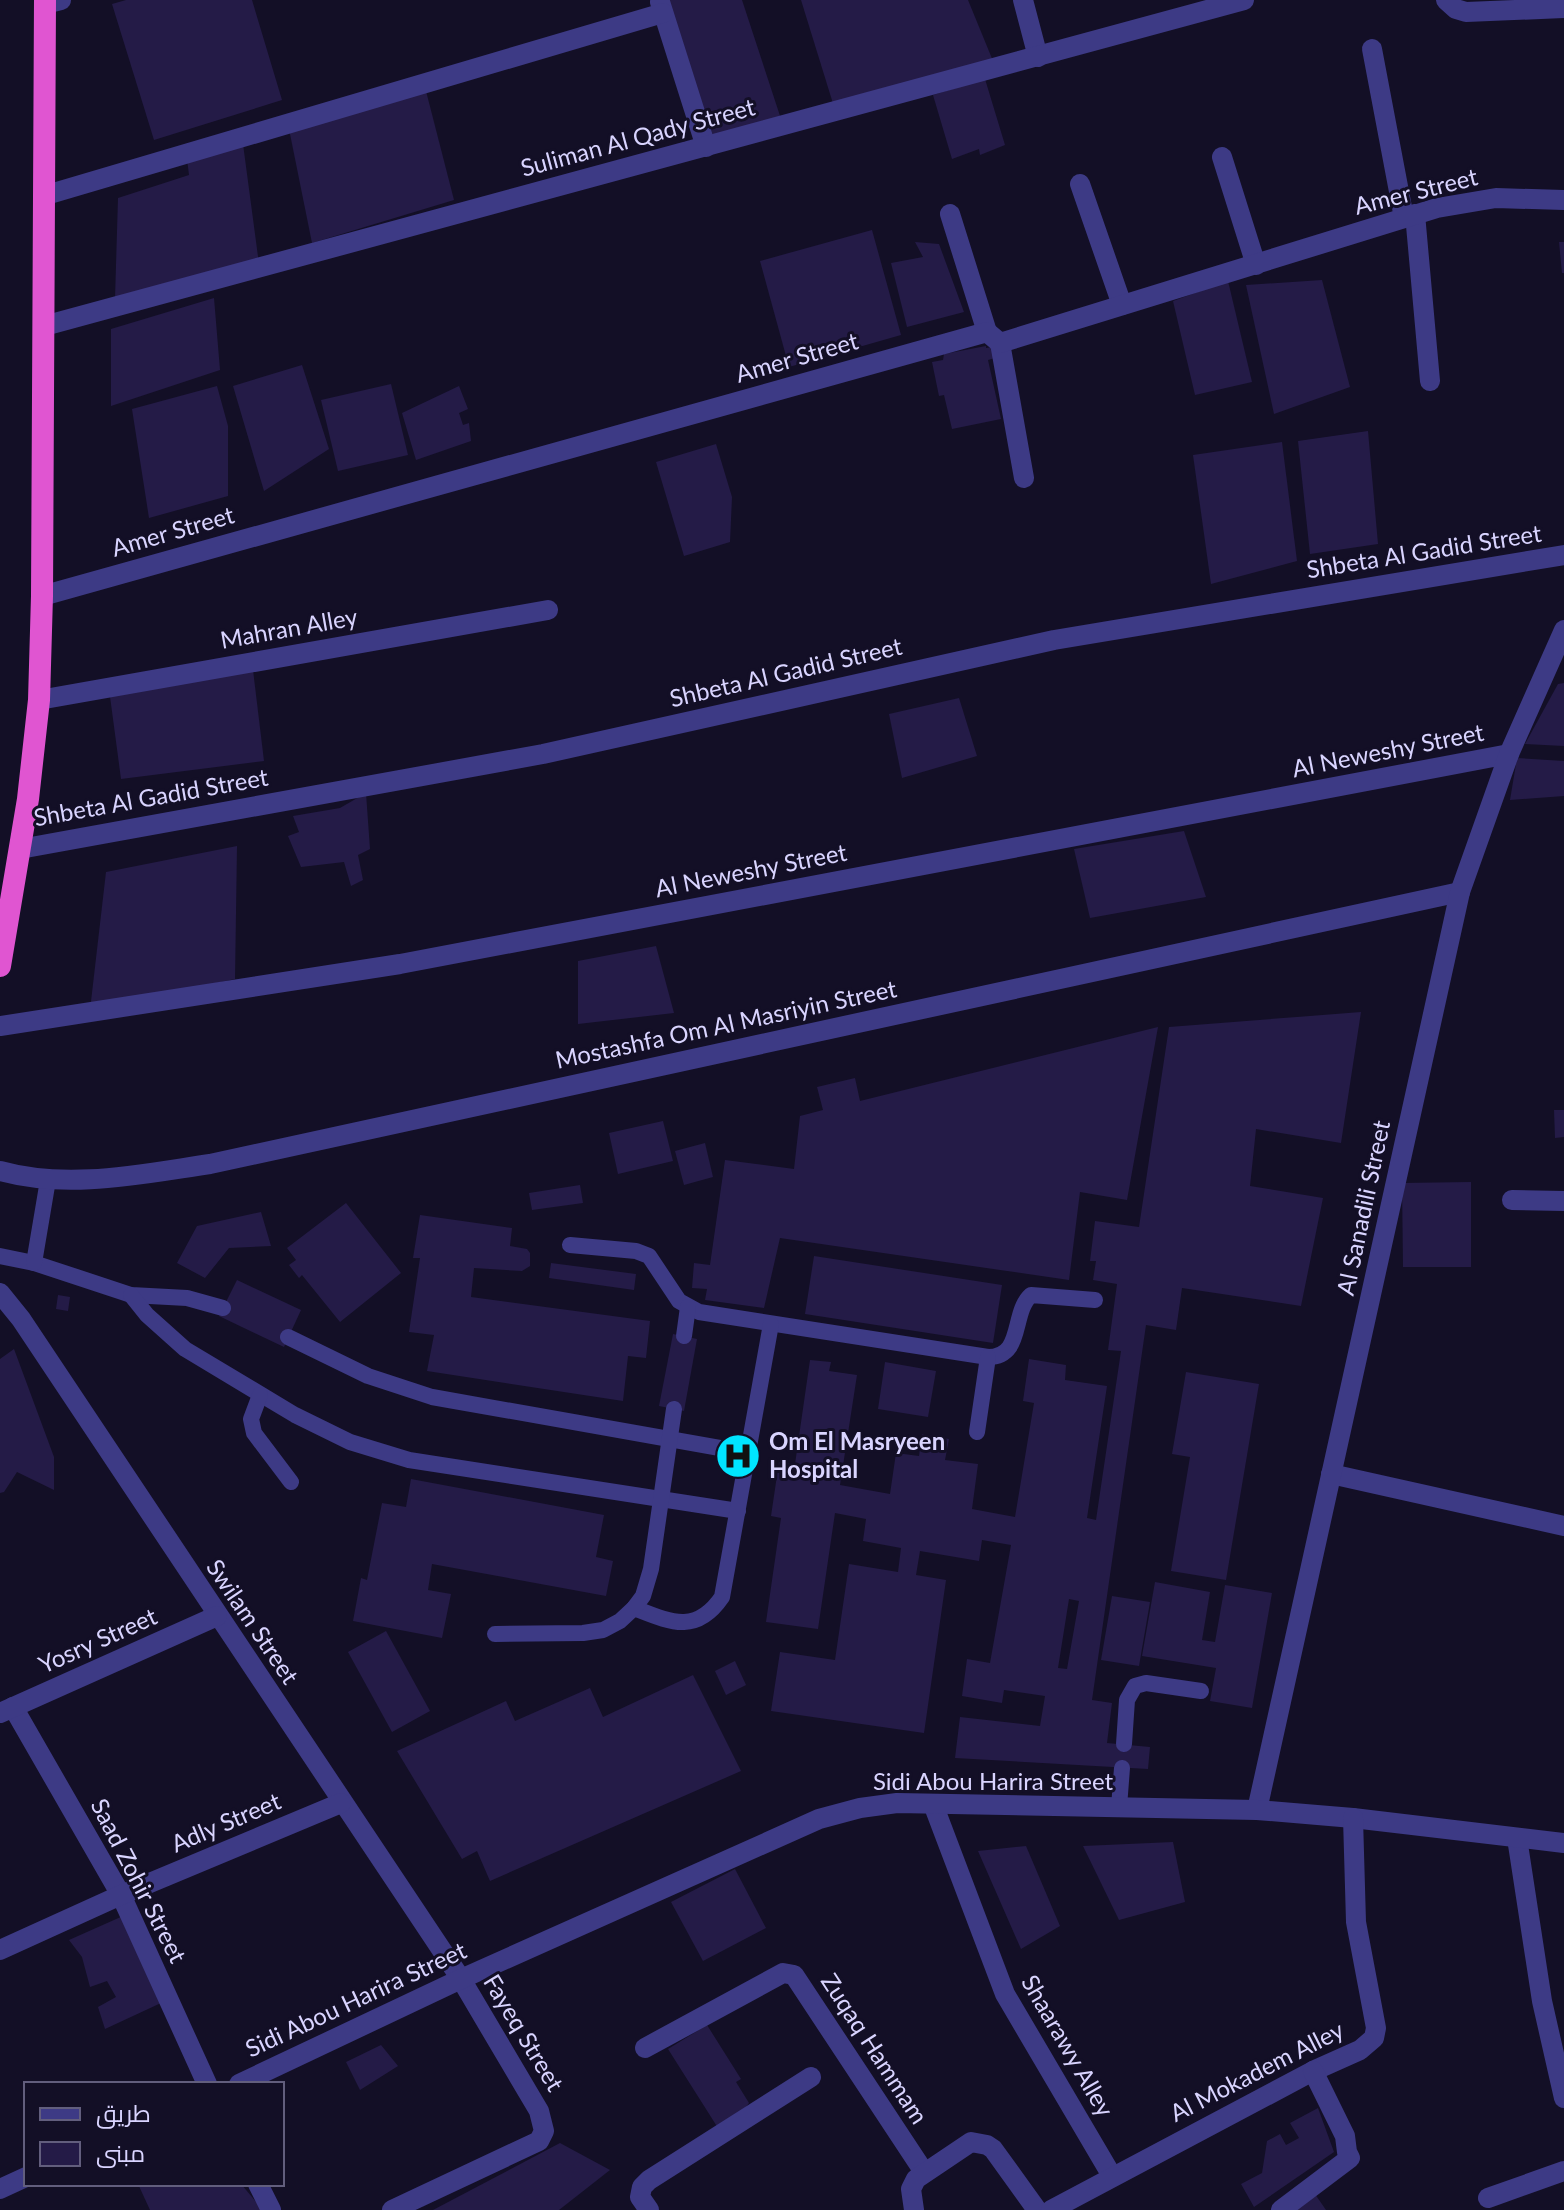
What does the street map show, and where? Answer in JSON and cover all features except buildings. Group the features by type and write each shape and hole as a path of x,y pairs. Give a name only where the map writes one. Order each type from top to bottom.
{"highway":[{"path":"0,966 20,849 39,700 43,196 51,1"}],"street":[{"path":"1023,0 1038,57"},
{"name":"Suliman Al Qady Street","path":"44,326 1038,57 1180,8 1244,0"},
{"path":"1446,0 1456,9 1466,12 1564,8"},
{"path":"43,196 661,7 706,147"},
{"path":"1372,49 1410,216 1430,381"},
{"path":"1222,157 1256,265"},
{"path":"1080,184 1122,305"},
{"name":"Amer Street","path":"42,596 1122,305 1410,216 1496,198 1564,200"},
{"path":"950,214 994,338 1024,478"},
{"name":"Shbeta Al Gadid Street","path":"20,849 543,754 1054,640 1564,555"},
{"name":"Mahran Alley","path":"39,700 548,610"},
{"name":"Al Sanadili Street","path":"1257,1810 1460,892 1509,754 1557,661 1564,630"},
{"name":"Al Neweshy Street","path":"0,1026 400,964 1509,754"},
{"name":"Mostashfa Om Al Masriyin Street","path":"0,1171 48,1180 75,1180 210,1164 1460,892"},
{"path":"1512,1200 1564,1201"},
{"name":"Swilam Street","path":"0,1293 21,1319 461,1979"},
{"path":"1331,1474 1564,1526"},
{"name":"Yosry Street","path":"7,1710 217,1616"},
{"name":"Saad Zohir Street","path":"7,1710 121,1895 206,2082"},
{"name":"Adly Street","path":"0,1950 121,1895 341,1803"},
{"name":"Sidi Abou Harira Street","path":"243,2082 461,1979 819,1819 860,1808 897,1803 1257,1810 1564,1843"},
{"name":"Shaarawy Alley","path":"933,1804 1005,1994 1112,2176"},
{"name":"Al Mokadem Alley","path":"1051,2210 1313,2071 1369,2045 1376,2028 1356,1922 1353,1818"},
{"path":"1517,1838 1542,2001 1564,2098"},
{"name":"Zuqaq Hammam","path":"645,2048 783,1973 794,1975 924,2172"},
{"name":"Fayeq Street","path":"392,2210 539,2141 544,2131 539,2111 461,1979"},
{"path":"1281,2210 1350,2158 1345,2136 1313,2071"},
{"path":"649,2210 640,2197 642,2187 649,2180 811,2077"},
{"path":"913,2210 911,2189 924,2172 971,2142 987,2145 998,2154 1037,2210"},
{"path":"1488,2198 1564,2171"},
{"path":"0,2189 24,2178"},
{"path":"259,2186 271,2210"}],"lane":[{"path":"34,1263 48,1180"},
{"path":"570,1245 636,1251 649,1256 655,1261 671,1292 688,1307 710,1315 988,1357 1001,1354 1012,1344 1024,1302 1031,1295 1095,1300"},
{"path":"0,1256 34,1263 131,1295 187,1298 223,1308"},
{"path":"131,1295 147,1315 185,1349 260,1395 339,1437 409,1460 738,1511"},
{"path":"684,1336 688,1307"},
{"path":"634,1608 670,1622 685,1623 700,1619 713,1610 722,1597 771,1324"},
{"path":"288,1337 357,1372 411,1392 748,1453"},
{"path":"977,1432 988,1357"},
{"path":"260,1395 251,1419 254,1433 291,1482"},
{"path":"495,1634 593,1632 620,1621 634,1608 648,1583 674,1409"},
{"path":"1124,1744 1127,1700 1135,1686 1146,1683 1201,1691"},
{"path":"1119,1807 1122,1768"}],"place":[{"name":"Om El Masryeen Hospital","path":"738,1456"}]}
